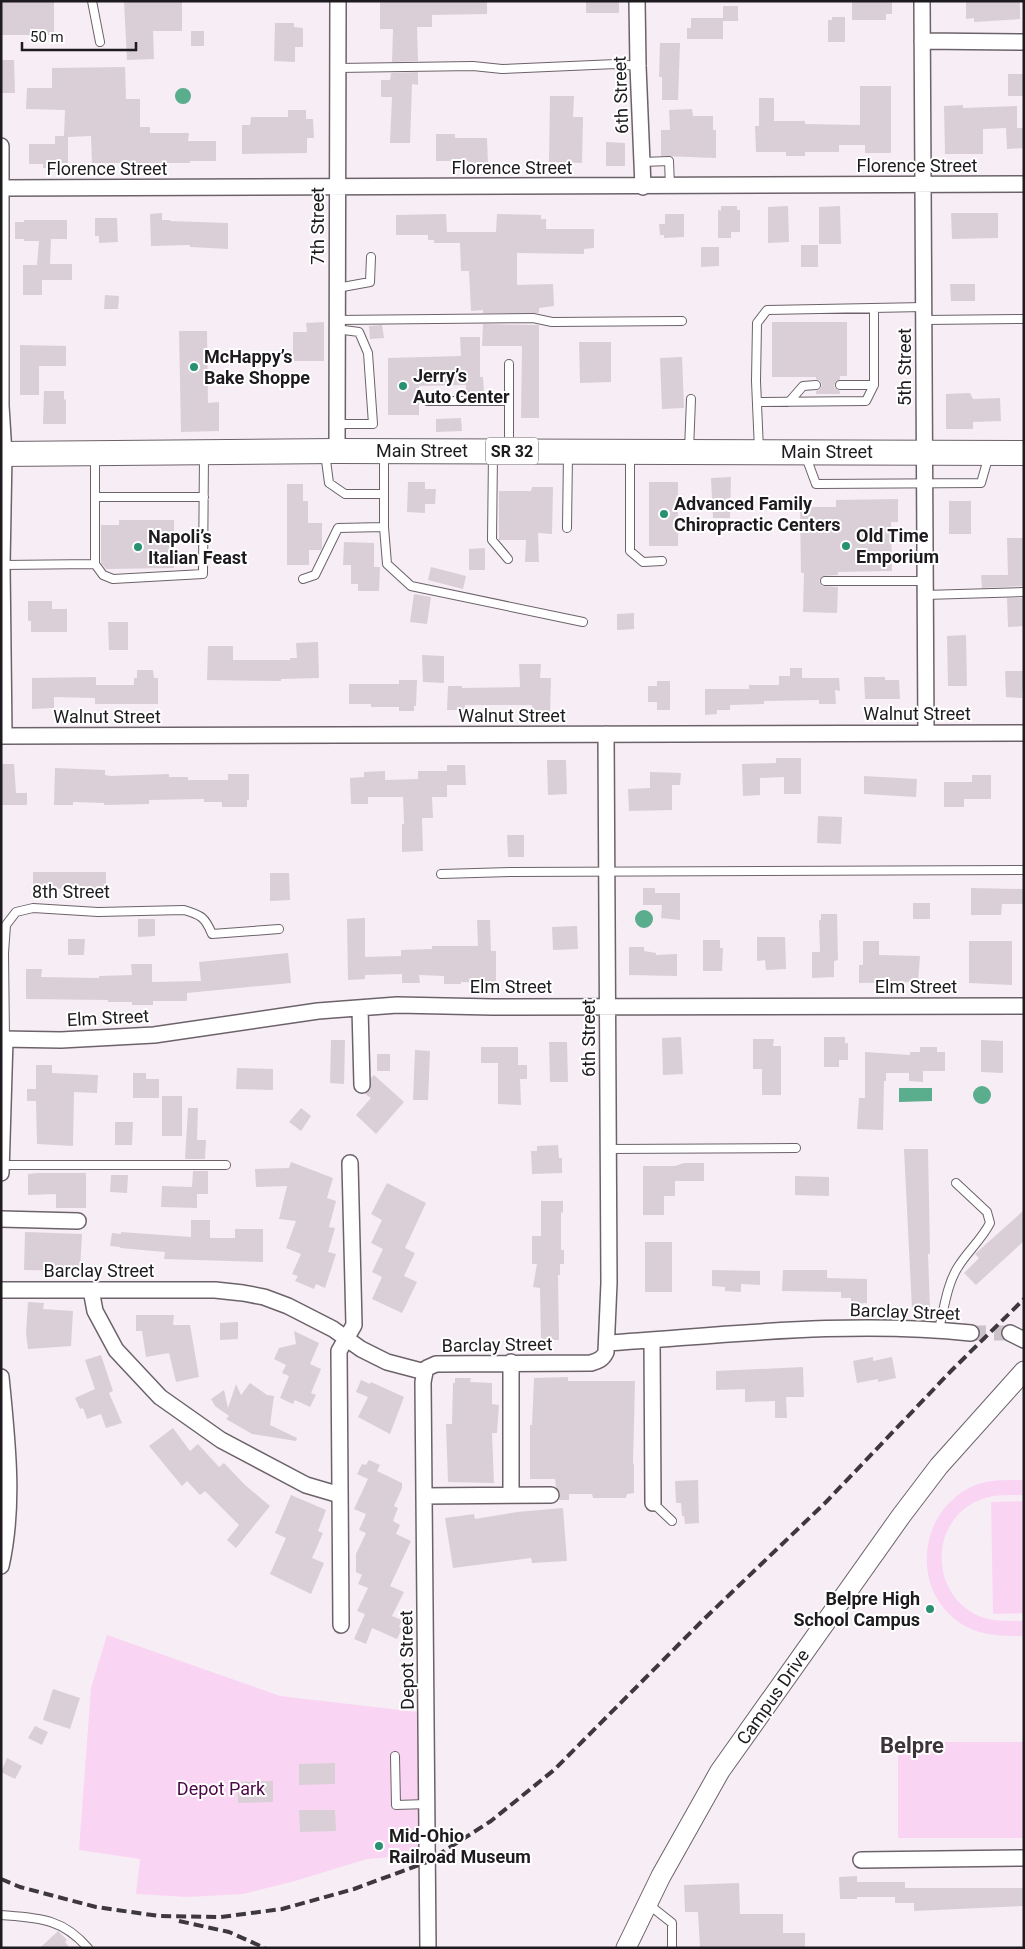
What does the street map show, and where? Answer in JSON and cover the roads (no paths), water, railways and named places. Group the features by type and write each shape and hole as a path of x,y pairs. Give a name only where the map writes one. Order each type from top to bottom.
{"main road":[{"name":"Main Street","path":"3,454 331,451 1024,453"}],"street":[{"name":"7th Street","path":"331,451 337,424 338,1"},
{"name":"6th Street","path":"637,1 643,187"},
{"name":"5th Street","path":"922,1 926,733"},
{"path":"922,41 1024,42"},
{"path":"1,146 2,736"},
{"name":"Florence Street","path":"2,188 643,187 1024,184"},
{"name":"Walnut Street","path":"2,736 1024,733"},
{"name":"6th Street","path":"606,734 608,1343"},
{"name":"Elm Street","path":"3,1039 61,1040 154,1035 299,1014 397,1005 493,1007 1024,1006"},
{"path":"360,1008 362,1085"},
{"name":"8th Street","path":"1,1172 3,1039"},
{"path":"341,1625 339,1351 348,1340 354,1326 350,1163"},
{"path":"1,1219 78,1221"},
{"name":"Barclay Street","path":"1,1290 215,1290 264,1297 288,1306 387,1362 425,1372 427,1368 436,1364 511,1362 591,1363 598,1361 604,1356 608,1343 795,1329 923,1328 971,1333"},
{"path":"91,1290 95,1311 116,1350 160,1396 222,1440 306,1485 340,1495"},
{"path":"1010,1333 1024,1340"},
{"path":"652,1340 653,1503"},
{"path":"511,1362 511,1495"},
{"name":"Campus Drive","path":"626,1948 647,1903 703,1798 720,1771 939,1466 1024,1371"},
{"name":"Depot Street","path":"425,1372 423,1382 428,1948"},
{"path":"1,1377 9,1483 8,1511 1,1566"},
{"path":"424,1496 551,1495"},
{"path":"861,1860 1024,1858"}],"lane":[{"path":"92,1 100,42"},
{"path":"338,68 472,66 502,69 616,64 638,66"},
{"path":"642,162 669,161 670,186"},
{"path":"337,288 370,282 371,257"},
{"path":"757,402 866,401 874,384 874,308"},
{"path":"759,452 757,323 767,310 874,308 924,314 1024,319"},
{"path":"336,324 533,318 552,322 682,321"},
{"path":"336,324 360,332 368,353 373,424 337,424"},
{"path":"508,559 492,540 501,451 509,401 509,364"},
{"path":"840,385 874,384"},
{"path":"789,402 803,386 816,385"},
{"path":"689,452 691,400"},
{"path":"427,401 509,401"},
{"path":"331,451 329,483 345,494 384,494"},
{"path":"384,451 384,527 387,564 412,586 583,622"},
{"path":"95,453 95,564 103,575 113,579 202,574 204,452"},
{"path":"567,528 568,452"},
{"path":"630,452 630,551 643,562 662,561"},
{"path":"805,452 816,484 981,483 990,453"},
{"path":"95,497 204,496"},
{"path":"302,579 315,575 325,558 338,528 384,527"},
{"path":"2,565 95,564"},
{"path":"825,581 1024,592"},
{"path":"440,874 512,872 1024,870"},
{"name":"8th Street","path":"3,1039 6,925 16,912 33,908 98,912 184,910 194,913 206,921 212,934 279,929"},
{"path":"608,1148 796,1148"},
{"path":"1,1165 226,1165"},
{"path":"939,1330 946,1298 958,1267 985,1233 990,1223 987,1212 956,1182"},
{"path":"653,1503 672,1521"},
{"path":"395,1756 396,1806 427,1804"},
{"path":"647,1903 672,1924 672,1948"},
{"path":"1,1916 28,1917 52,1921 69,1930 88,1948"}],"tunnel":[{"path":"971,1333 1010,1333"}],"railway":[{"path":"1,1879 20,1887 96,1907 159,1916 221,1917 282,1909 354,1889 427,1862 491,1821 554,1770 703,1620 826,1502 952,1370 1024,1299"},
{"path":"179,1921 229,1932 265,1948"}],"place":[{"name":"McHappy’s Bake Shoppe","path":"194,367"},
{"name":"Jerry’s Auto Center","path":"403,386"},
{"name":"Advanced Family Chiropractic Centers","path":"664,514"},
{"name":"Old Time Emporium","path":"846,546"},
{"name":"Napoli’s Italian Feast","path":"138,547"},
{"name":"Belpre High School Campus","path":"930,1609"},
{"name":"Mid-Ohio Railroad Museum","path":"379,1846"}],"district":[{"name":"Belpre","path":"912,1745"}],"park label":[{"name":"Depot Park","path":"221,1789"}]}
